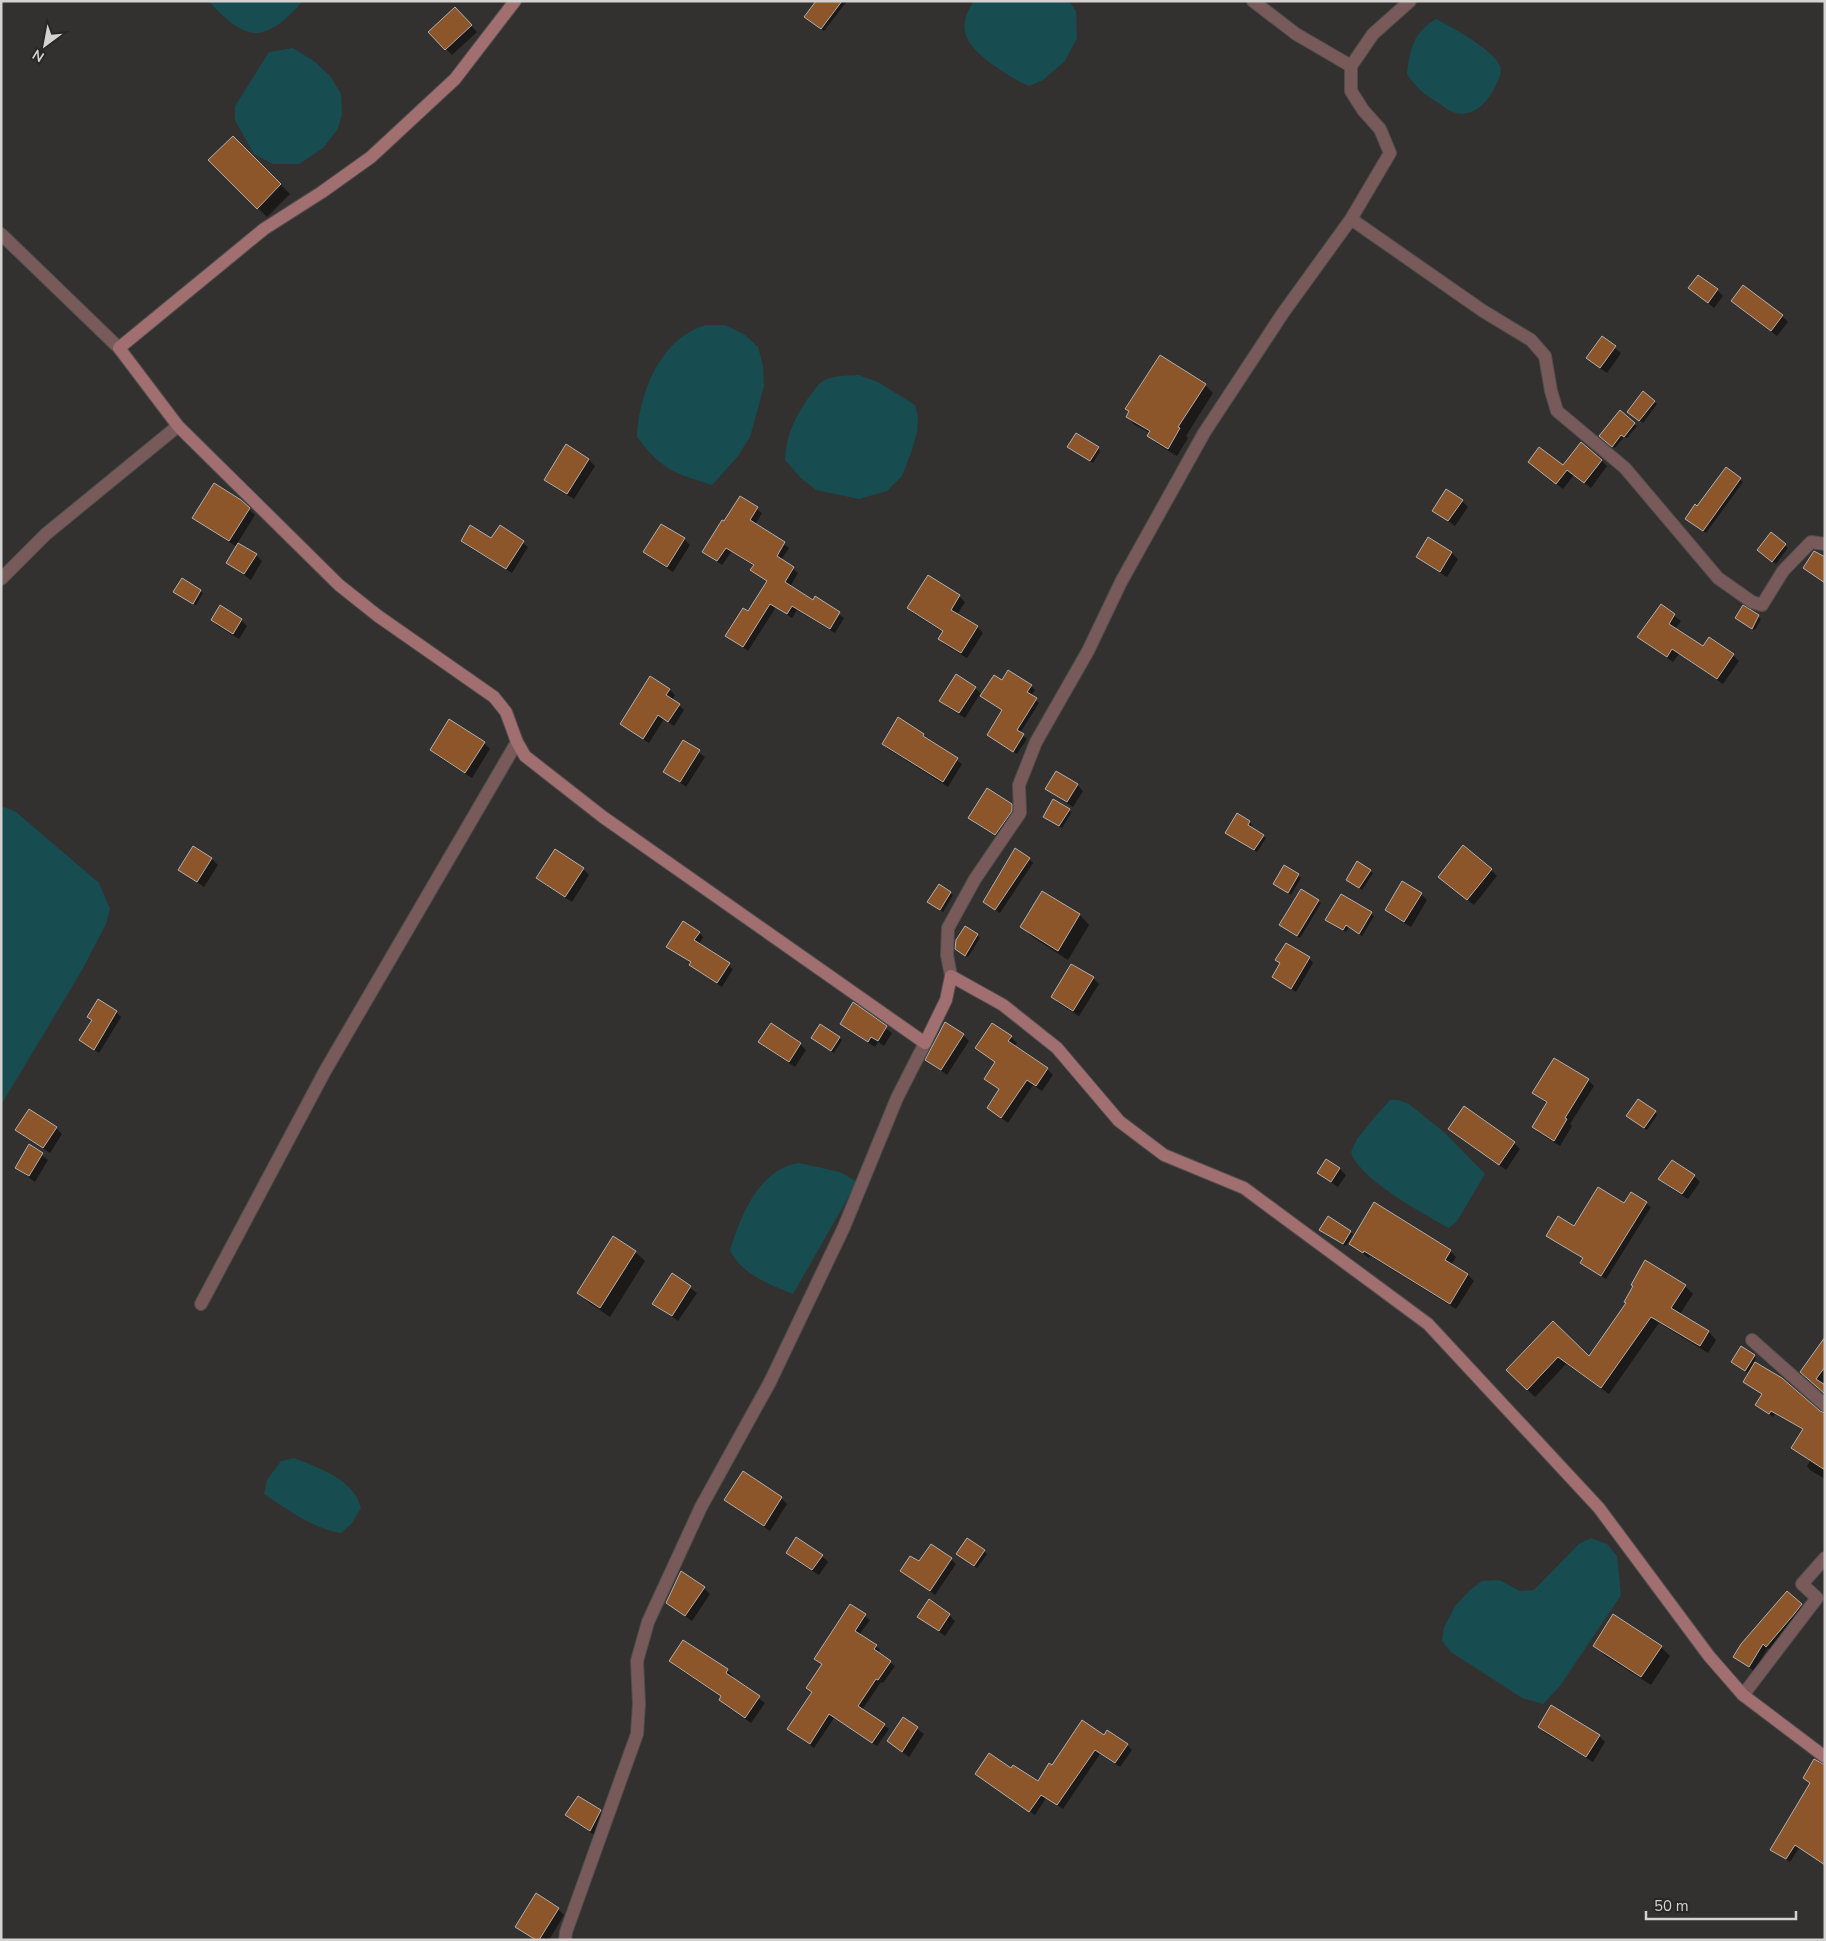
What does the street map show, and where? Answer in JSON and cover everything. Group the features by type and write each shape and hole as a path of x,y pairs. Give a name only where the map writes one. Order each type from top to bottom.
{"street":[{"path":"119,348 264,229 322,192 371,157 455,79 514,1"},
{"path":"1253,1 1296,34 1351,66"},
{"path":"565,1940 637,1734 639,1704 637,1661 648,1622 701,1507 775,1374 844,1227 897,1098 946,1000 951,976 947,955 948,928 975,879 1020,813 1018,785 1036,742 1088,652 1121,582 1204,433 1283,313 1351,219 1390,153 1380,129 1363,110 1351,91 1351,66 1373,34 1410,1"},
{"path":"1351,219 1484,311 1531,340 1545,356 1550,391 1557,411 1625,468 1718,578 1752,602 1762,605 1783,571 1811,542 1825,544"},
{"path":"1,234 119,348 178,426 339,585 378,616 494,697 506,712 517,742 525,756 603,817 925,1043"},
{"path":"1,579 46,534 178,426"},
{"path":"201,1304 325,1071 517,742"},
{"path":"951,976 1003,1005 1057,1048 1118,1121 1164,1155 1244,1188 1428,1324 1599,1508 1709,1656 1743,1695 1825,1757"},
{"path":"1752,1340 1825,1406"},
{"path":"1743,1695 1816,1598 1802,1584 1825,1558"}],"water":[{"path":"209,1 303,1 280,23 269,30 255,33 240,29 220,13"},
{"path":"974,1 1069,1 1076,11 1077,38 1065,61 1043,80 1029,86 991,63 973,47 965,31 965,19"},
{"path":"1436,19 1481,46 1490,53 1500,66 1499,77 1492,93 1483,104 1473,111 1460,114 1449,110 1424,93 1407,74 1414,42 1422,30"},
{"path":"293,48 315,62 330,76 341,94 342,115 337,130 323,148 299,164 273,164 254,154 235,120 235,106 269,52"},
{"path":"706,325 725,325 745,335 758,347 763,366 764,386 750,437 738,456 712,485 678,473 662,464 637,437 642,403 655,370 664,355 676,342 690,332"},
{"path":"858,375 878,382 915,405 918,417 917,432 902,476 887,491 859,499 816,490 801,478 785,460 793,424 802,407 818,386 823,381 831,378"},
{"path":"1,806 16,812 99,883 110,909 106,924 82,970 1,1105"},
{"path":"1390,1100 1398,1100 1409,1104 1445,1133 1485,1174 1457,1221 1449,1228 1409,1205 1379,1184 1356,1162 1351,1152 1357,1139"},
{"path":"799,1163 840,1172 857,1182 793,1294 748,1272 730,1250 746,1209 762,1184 773,1174 785,1167"},
{"path":"294,1458 334,1476 351,1489 357,1498 361,1508 352,1523 341,1533 310,1523 264,1494 267,1480 281,1461"},
{"path":"1591,1538 1607,1544 1617,1556 1621,1595 1560,1686 1543,1704 1522,1698 1451,1652 1442,1641 1444,1627 1456,1605 1470,1590 1482,1581 1499,1580 1520,1591 1534,1590 1579,1544"}],"building":[{"path":"816,1 842,1 821,29 804,17"},
{"path":"455,7 472,25 445,50 428,32"},
{"path":"233,136 281,184 257,209 208,160"},
{"path":"1698,275 1718,289 1708,303 1688,288"},
{"path":"1743,285 1783,315 1771,331 1731,301"},
{"path":"1602,336 1616,346 1600,368 1586,358"},
{"path":"1160,355 1206,384 1178,427 1180,428 1168,449 1147,436 1150,431 1126,417 1129,411 1125,409"},
{"path":"1643,391 1655,401 1639,421 1627,412"},
{"path":"1620,410 1635,423 1624,437 1621,435 1612,447 1599,436"},
{"path":"1076,433 1099,447 1090,461 1067,447"},
{"path":"1581,442 1602,460 1584,483 1567,470 1556,484 1528,462 1539,447 1563,465"},
{"path":"566,444 589,459 567,494 544,480"},
{"path":"1726,467 1741,478 1703,531 1685,519"},
{"path":"214,483 250,508 229,541 192,518"},
{"path":"1446,489 1463,500 1448,521 1432,511"},
{"path":"740,496 758,507 750,520 785,542 777,556 794,567 785,582 813,600 815,596 840,612 830,629 792,606 787,614 770,604 743,647 725,636 743,608 748,611 767,581 750,570 754,565 726,548 717,561 702,552"},
{"path":"661,524 685,538 667,567 643,552"},
{"path":"470,525 491,538 500,525 524,541 506,569 461,541"},
{"path":"1771,532 1786,544 1772,562 1757,550"},
{"path":"1428,537 1452,552 1440,572 1416,557"},
{"path":"238,543 257,554 244,574 226,563"},
{"path":"1814,551 1825,557 1825,583 1803,568"},
{"path":"928,575 960,595 951,610 978,626 961,653 938,639 943,631 907,608"},
{"path":"182,578 201,590 193,604 173,592"},
{"path":"1661,604 1675,614 1669,624 1703,646 1709,637 1734,654 1717,679 1672,649 1667,657 1637,637"},
{"path":"220,605 242,619 233,634 211,620"},
{"path":"1743,605 1759,615 1752,629 1735,618"},
{"path":"1008,670 1032,685 1027,692 1037,698 1017,730 1024,734 1013,752 987,735 1002,710 980,696 994,675 1002,680"},
{"path":"956,674 976,687 959,713 939,701"},
{"path":"650,676 670,689 666,695 680,704 668,722 658,715 643,739 620,724"},
{"path":"898,717 924,734 923,736 958,758 943,782 882,744"},
{"path":"449,719 485,742 465,773 430,750"},
{"path":"683,740 700,750 680,782 663,772"},
{"path":"1056,771 1078,784 1067,802 1045,789"},
{"path":"987,788 1012,804 1012,811 995,835 968,818"},
{"path":"1053,799 1070,809 1059,826 1043,817"},
{"path":"1237,813 1250,821 1248,825 1264,835 1254,850 1225,833"},
{"path":"1463,845 1492,869 1467,900 1438,877"},
{"path":"193,846 212,858 197,882 178,870"},
{"path":"1015,848 1030,858 995,910 983,902"},
{"path":"555,849 584,868 565,897 536,878"},
{"path":"1357,861 1371,870 1359,888 1346,880"},
{"path":"1284,865 1299,874 1288,893 1273,884"},
{"path":"1402,881 1422,893 1404,922 1385,910"},
{"path":"939,884 951,892 940,910 927,902"},
{"path":"1301,889 1319,900 1297,936 1279,925"},
{"path":"1042,891 1080,914 1058,951 1020,927"},
{"path":"1341,894 1372,912 1359,934 1346,925 1343,930 1325,920"},
{"path":"683,921 700,932 694,940 730,963 717,983 689,965 691,962 666,947"},
{"path":"965,926 978,934 965,956 955,949 956,940"},
{"path":"1286,943 1310,957 1291,989 1272,977 1280,963 1275,960"},
{"path":"1071,964 1094,977 1073,1011 1051,997"},
{"path":"98,999 117,1011 94,1050 79,1040 92,1020 87,1017"},
{"path":"853,1002 887,1026 878,1041 871,1037 868,1042 840,1024"},
{"path":"945,1022 964,1034 941,1070 925,1060"},
{"path":"771,1023 801,1043 789,1062 758,1042"},
{"path":"992,1023 1012,1036 1008,1041 1048,1068 1036,1086 1027,1080 1001,1118 987,1108 999,1089 984,1079 995,1062 975,1048"},
{"path":"820,1024 840,1037 831,1051 811,1038"},
{"path":"1554,1058 1589,1079 1565,1118 1567,1119 1554,1141 1532,1127 1547,1102 1532,1093"},
{"path":"1638,1099 1656,1111 1644,1128 1626,1116"},
{"path":"1464,1106 1515,1142 1499,1165 1448,1129"},
{"path":"29,1109 57,1127 43,1148 15,1130"},
{"path":"29,1144 43,1153 29,1176 15,1168"},
{"path":"1326,1159 1340,1168 1331,1182 1317,1173"},
{"path":"1672,1160 1695,1175 1682,1194 1658,1179"},
{"path":"1598,1187 1624,1203 1631,1192 1647,1202 1601,1276 1580,1263 1583,1258 1546,1236 1558,1216 1574,1226"},
{"path":"1374,1202 1451,1250 1445,1260 1468,1274 1450,1304 1364,1251 1363,1253 1349,1244"},
{"path":"1328,1216 1351,1231 1343,1244 1319,1230"},
{"path":"613,1236 636,1251 600,1308 577,1293"},
{"path":"1645,1260 1686,1285 1671,1308 1709,1331 1700,1346 1651,1317 1601,1388 1558,1357 1527,1390 1506,1370 1553,1321 1589,1356 1626,1303 1624,1302 1633,1286 1631,1285"},
{"path":"672,1273 691,1286 672,1316 652,1304"},
{"path":"1825,1337 1825,1367 1816,1379 1825,1385 1825,1394 1800,1372"},
{"path":"1741,1346 1755,1355 1745,1371 1731,1362"},
{"path":"1755,1362 1782,1378 1820,1411 1825,1413 1825,1470 1791,1448 1803,1429 1771,1411 1769,1414 1755,1405 1762,1394 1743,1382"},
{"path":"743,1471 782,1497 764,1526 724,1500"},
{"path":"796,1537 823,1555 812,1570 786,1553"},
{"path":"967,1538 985,1550 974,1566 956,1554"},
{"path":"931,1544 952,1558 930,1591 900,1571 910,1556 919,1561"},
{"path":"681,1571 705,1587 685,1616 666,1603"},
{"path":"1787,1591 1802,1604 1795,1613 1766,1647 1763,1644 1749,1667 1733,1657 1741,1644"},
{"path":"929,1599 950,1614 939,1631 917,1617"},
{"path":"850,1604 866,1614 855,1631 877,1645 874,1649 891,1661 858,1706 885,1724 872,1743 829,1714 810,1744 787,1729 812,1692 806,1688 822,1664 814,1659"},
{"path":"1613,1614 1662,1646 1641,1677 1593,1646"},
{"path":"683,1640 728,1669 726,1673 760,1696 745,1718 719,1700 721,1696 669,1661"},
{"path":"1551,1705 1600,1735 1586,1757 1538,1727"},
{"path":"903,1717 918,1727 902,1752 887,1741"},
{"path":"1082,1720 1104,1735 1107,1730 1128,1744 1115,1763 1095,1750 1057,1805 1041,1795 1029,1812 975,1774 989,1753 1011,1768 1013,1765 1038,1781 1049,1763 1052,1765"},
{"path":"1814,1759 1825,1765 1825,1865 1795,1845 1786,1859 1770,1850 1810,1783 1803,1778"},
{"path":"578,1796 601,1810 590,1831 565,1815"},
{"path":"536,1893 559,1908 539,1940 515,1927"}]}
